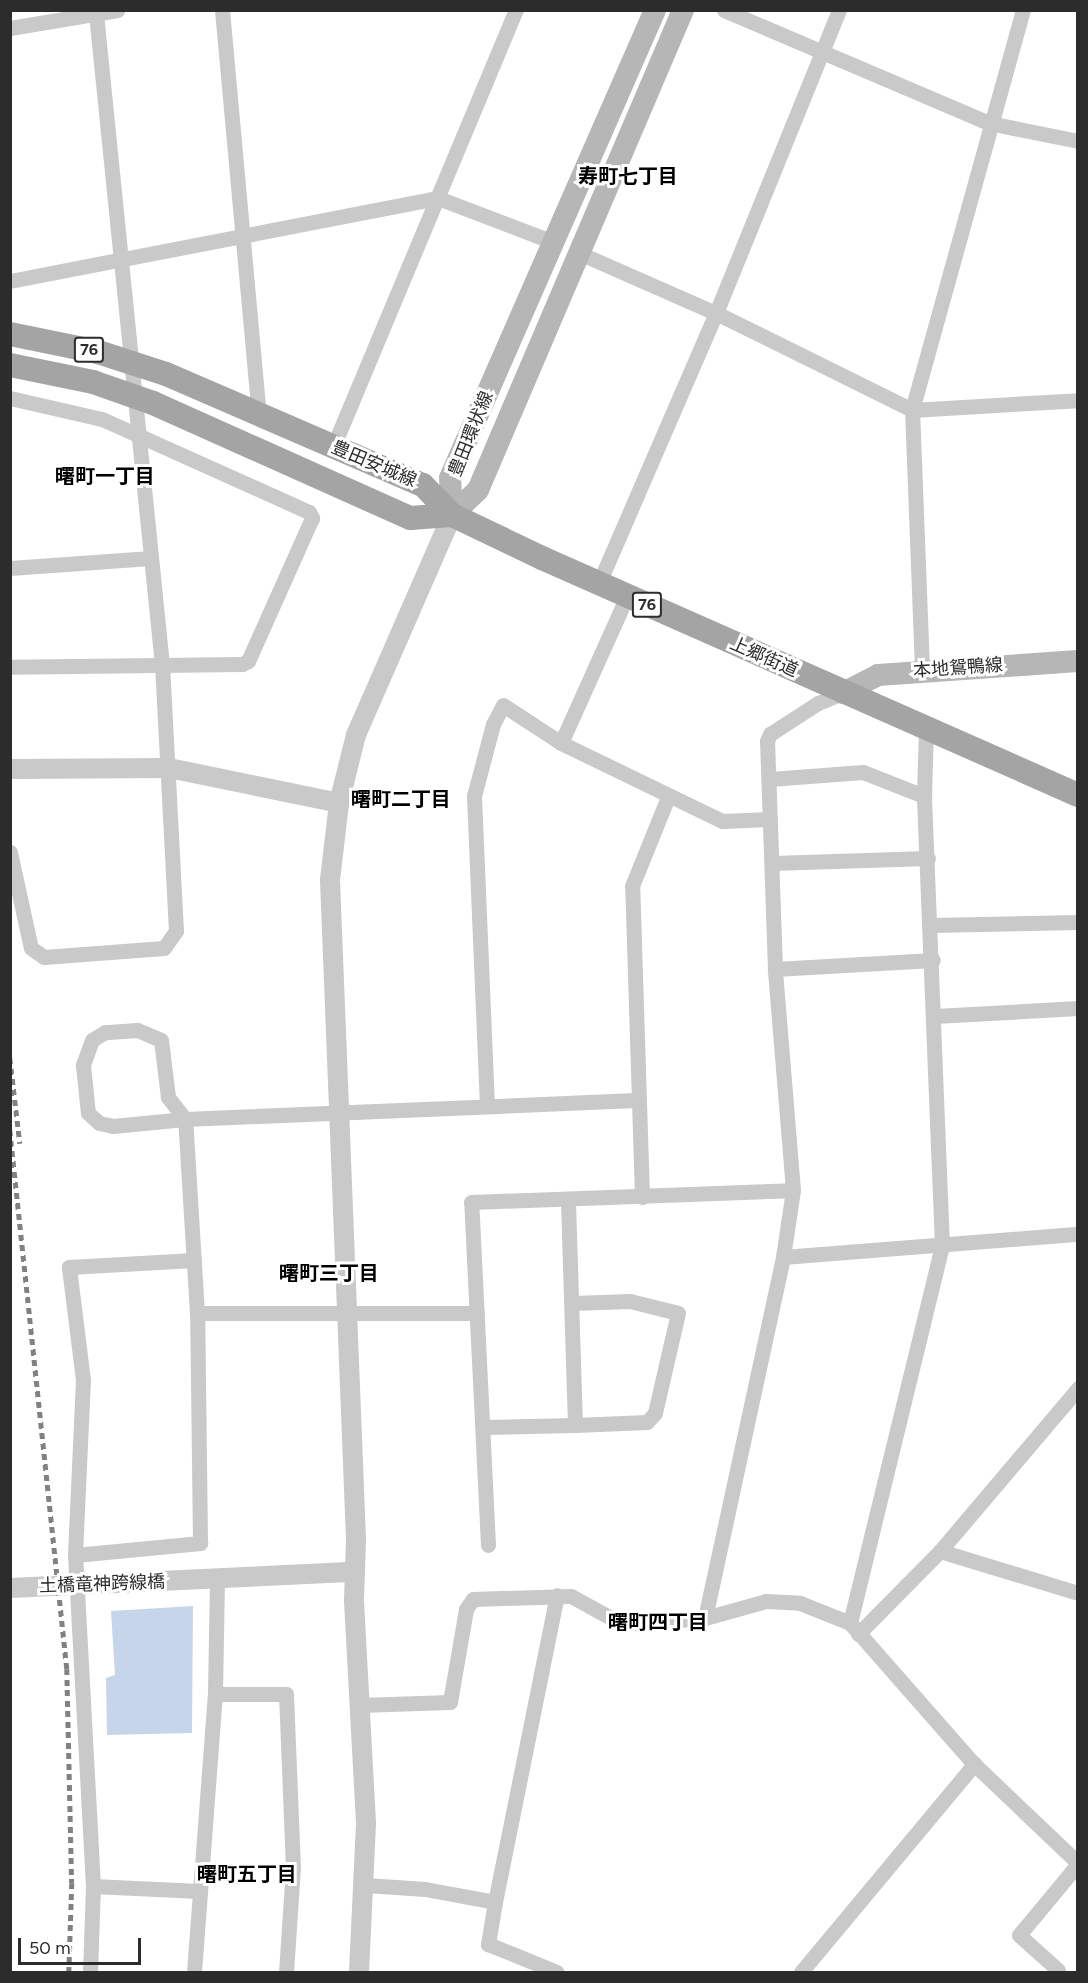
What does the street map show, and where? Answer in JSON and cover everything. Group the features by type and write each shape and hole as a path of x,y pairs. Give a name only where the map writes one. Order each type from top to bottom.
{"main road":[{"name":"豊田環状線","path":"452,515 450,478 655,10"},
{"name":"豊田環状線","path":"452,515 478,490 683,10"},
{"name":"豊田安城線","path":"10,334 98,352 166,374 423,485 452,515"},
{"name":"豊田安城線","path":"10,365 93,382 153,403 410,518 452,515"},
{"name":"上郷街道","path":"452,515 843,693 1077,795"},
{"name":"本地鴛鴨線","path":"843,693 878,675 922,669 1077,661"}],"street":[{"path":"10,28 118,10"},
{"path":"222,10 259,415"},
{"path":"333,447 516,10"},
{"path":"724,10 989,123 1077,141"},
{"path":"599,583 716,313 839,10"},
{"path":"922,669 912,410 989,123 1023,10"},
{"path":"10,852 31,948 44,957 164,948 176,931 162,665 96,14"},
{"path":"10,281 438,198 553,242"},
{"path":"579,253 716,313 912,410 1077,400"},
{"path":"10,398 76,411 137,434 309,512 312,518 248,661 242,664 10,667"},
{"path":"359,1972 366,1885 346,1311 336,1113 339,1049 330,880 339,803 356,735 452,515"},
{"path":"10,568 151,558"},
{"path":"561,743 627,596"},
{"path":"705,1618 783,1257 793,1190 775,969 767,741 770,734 818,703 843,693"},
{"path":"487,1106 474,796 493,724 503,705 561,743 668,797 722,821 770,819"},
{"path":"854,1628 942,1246 932,926 924,795 926,729"},
{"path":"10,769 169,768 339,803"},
{"path":"770,779 863,772 924,795"},
{"path":"642,1197 636,1100 632,886 668,797"},
{"path":"772,863 928,858"},
{"path":"932,926 1077,922"},
{"path":"775,969 933,960"},
{"path":"935,1016 1077,1008"},
{"path":"75,1555 200,1543 196,1313 185,1119 168,1097 160,1040 137,1030 105,1032 92,1040 83,1065 88,1113 99,1123 113,1126 185,1119 636,1100"},
{"path":"142,1123 168,1097"},
{"path":"488,1545 471,1202 793,1190"},
{"path":"568,1199 575,1425"},
{"path":"783,1257 1077,1234"},
{"path":"90,1972 93,1886 75,1555 83,1380 69,1267 194,1260"},
{"path":"483,1426 646,1422 655,1413 678,1313 630,1301 572,1303"},
{"path":"196,1313 346,1311 477,1313"},
{"path":"854,1628 940,1551 1077,1388"},
{"path":"940,1551 1077,1593"},
{"name":"土橋竜神跨線橋","path":"10,1588 355,1572"},
{"path":"194,1972 215,1694 217,1580"},
{"path":"556,1595 488,1944 557,1972"},
{"path":"359,1705 450,1702 467,1603 472,1599 571,1596 613,1618 637,1623 705,1618 766,1601 800,1604 854,1628 974,1764 1077,1863 1019,1935 1058,1970"},
{"path":"215,1694 286,1694 293,1868 286,1972"},
{"path":"801,1972 974,1764"},
{"path":"366,1885 425,1889 495,1902"},
{"path":"93,1886 199,1891"}],"water":[{"path":"193,1606 192,1733 107,1735 106,1678 115,1675 111,1611"}],"railway":[{"path":"10,1058 20,1143"},
{"path":"10,1130 67,1669 72,1883 69,1972"}],"district":[{"name":"寿町七丁目","path":"628,176"},
{"name":"曙町一丁目","path":"105,476"},
{"name":"曙町二丁目","path":"401,799"},
{"name":"曙町三丁目","path":"329,1273"},
{"name":"曙町四丁目","path":"658,1622"},
{"name":"曙町五丁目","path":"247,1874"}]}
